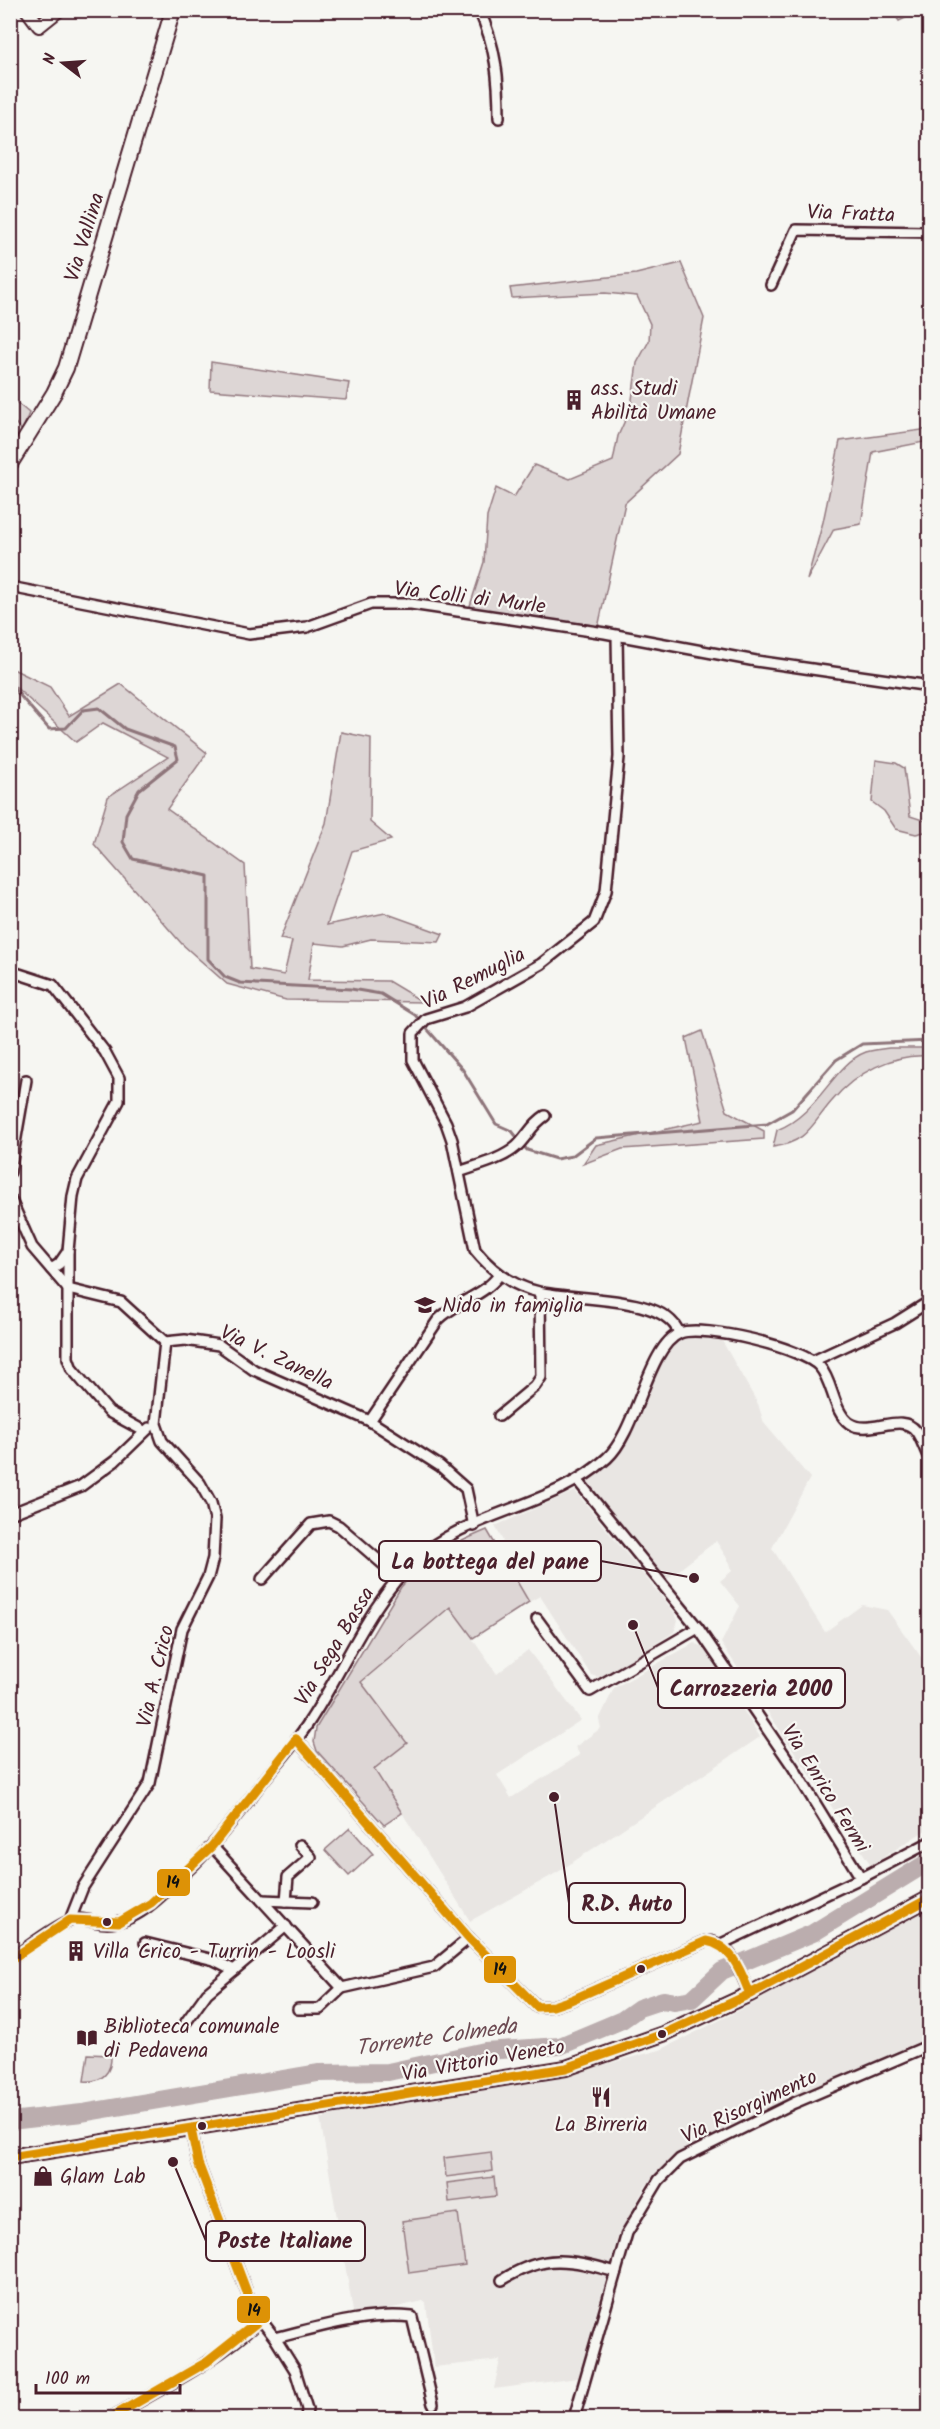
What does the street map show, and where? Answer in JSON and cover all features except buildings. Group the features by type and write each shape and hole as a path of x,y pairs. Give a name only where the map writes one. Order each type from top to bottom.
{"main road":[{"name":"Via Vallina","path":"10,464 54,393 66,368 173,10"},
{"name":"Via Vittorio Veneto","path":"10,2157 566,2068 663,2034 750,1994 930,1898"}],"street":[{"path":"27,10 39,26 59,10"},
{"path":"479,10 489,30 499,72 499,117"},
{"name":"Via Fratta","path":"771,285 796,230 930,232"},
{"name":"Via Colli di Murle","path":"10,587 249,634 307,627 355,608 378,603 437,607 756,661 930,686"},
{"name":"Via Remuglia","path":"617,636 619,757 606,891 594,922 541,964 481,999 426,1019 412,1039 413,1060 446,1123 475,1250 500,1275 540,1293 658,1311 673,1321 679,1333"},
{"path":"10,971 53,985 105,1052 119,1078 118,1101 75,1188 68,1251 68,1358 72,1369 109,1412 144,1431"},
{"path":"10,1172 26,1080"},
{"path":"459,1172 498,1158 515,1148 534,1123 545,1116"},
{"path":"10,1197 27,1239 68,1289 121,1302 165,1342 156,1424 144,1431 115,1461 81,1486 10,1514"},
{"path":"51,1269 59,1264 68,1251"},
{"path":"370,1420 438,1320 449,1310 478,1295 500,1275"},
{"path":"499,1416 535,1386 541,1377 540,1293"},
{"path":"813,1361 895,1323 930,1301"},
{"path":"679,1333 699,1330 747,1339 813,1361 822,1370 847,1421 865,1428 901,1424 911,1426 920,1437 930,1460"},
{"name":"Via Sega Bassa","path":"70,1920 110,1923 131,1917 151,1903 212,1846 296,1739 399,1578 435,1545 578,1480 619,1446 658,1356 670,1339 679,1333"},
{"name":"Via V. Zanella","path":"165,1342 186,1340 219,1345 254,1370 370,1420 440,1466 466,1489 474,1526"},
{"name":"Via A. Crico","path":"70,1920 83,1887 150,1784 182,1629 212,1568 215,1519 211,1503 200,1483 162,1441 156,1424"},
{"name":"Via Enrico Fermi","path":"578,1480 698,1628 793,1767 861,1878 724,1947"},
{"path":"262,1579 311,1524 321,1521 339,1526 399,1578"},
{"path":"537,1619 590,1690 698,1628"},
{"path":"296,1739 469,1938 522,1995 542,2008 571,2000 697,1943 710,1940 724,1947 750,1994"},
{"path":"861,1878 930,1842"},
{"path":"286,1901 288,1877 311,1857 300,1845"},
{"path":"212,1846 342,1988"},
{"path":"262,1900 312,1902"},
{"path":"10,1960 70,1920"},
{"path":"186,2022 207,1993 286,1926"},
{"path":"298,2009 320,2009 342,1988 434,1967 469,1938"},
{"path":"145,1943 214,1960 234,1970"},
{"name":"Via Risorgimento","path":"573,2418 627,2233 659,2180 680,2159 794,2103 930,2045"},
{"path":"191,2129 198,2163 254,2311 275,2338 295,2370 307,2409 306,2418"},
{"path":"502,2280 538,2262 578,2262 616,2272"},
{"path":"275,2338 341,2323 392,2315 412,2317 433,2404"},
{"path":"110,2418 209,2363 238,2341 260,2320"}],"shaded area":[{"path":"892,11 920,11 899,21"},
{"path":"681,263 704,318 678,454 625,503 598,628 469,609 484,562 487,517 496,488 514,497 534,465 570,479 613,461 618,436 631,407 637,363 649,341 650,324 637,296 605,293 512,298 510,288 636,274"},
{"path":"211,362 349,383 346,400 210,390"},
{"path":"10,397 29,413 22,431 11,418"},
{"path":"929,429 929,441 873,452 861,524 834,529 807,580 823,522 840,441"},
{"path":"11,668 50,687 69,716 121,684 207,753 167,809 245,865 250,969 284,975 292,941 280,939 326,823 341,732 371,738 370,822 391,840 352,851 327,925 385,913 443,934 439,942 371,939 343,946 314,943 308,980 388,981 423,1002 286,1000 227,984 182,944 94,844 108,797 168,757 103,723 76,742 11,683"},
{"path":"876,760 896,763 904,768 910,816 929,822 929,831 916,834 896,829 884,811 872,802"},
{"path":"702,1031 727,1111 764,1131 764,1139 622,1149 583,1164 596,1145 703,1121 686,1038"},
{"path":"889,1048 929,1048 929,1056 902,1058 863,1074 841,1091 802,1137 785,1145 773,1147 777,1130 792,1123 804,1113 854,1058 866,1052"},
{"path":"692,1336 721,1339 758,1404 764,1423 810,1478 772,1548 825,1632 862,1605 887,1610 929,1668 929,1828 871,1865 721,1643 740,1606 720,1581 732,1571 730,1563 716,1541 666,1580 587,1485 587,1479 615,1455 628,1438 648,1385 666,1352 679,1341"},
{"path":"575,1491 674,1612 678,1620 674,1632 604,1676 597,1677 591,1675 540,1596 529,1602 496,1546 503,1541 495,1526"},
{"path":"487,1530 529,1602 473,1638 450,1607 361,1682 407,1743 374,1769 402,1813 384,1825 317,1751 314,1742 316,1728 401,1587 421,1567 441,1552"},
{"path":"450,1607 497,1674 528,1650 581,1720 497,1775 511,1798 580,1755 575,1747 601,1728 599,1720 614,1688 694,1643 705,1648 760,1737 558,1872 470,1921 374,1768 361,1682"},
{"path":"350,1828 373,1854 349,1876 325,1850"},
{"path":"929,1903 929,2040 791,2097 669,2159 645,2187 618,2236 578,2378 494,2389 500,2360 434,2367 426,2303 423,2301 354,2317 320,2118 325,2118 324,2113 564,2075 660,2050 758,2001 765,1997 763,1992"},
{"path":"88,2054 111,2055 111,2061 108,2071 101,2078 84,2081"},
{"path":"491,2152 493,2171 446,2177 444,2158"},
{"path":"494,2177 496,2196 449,2202 447,2183"},
{"path":"458,2213 465,2265 409,2273 402,2221"}],"waterway":[{"path":"10,684 49,729 66,728 83,710 99,708 125,729 175,747 178,759 139,790 126,814 123,842 133,859 208,876 208,959 225,977 240,983 351,989 381,994 415,1015 463,1070 496,1124 512,1131 527,1150 556,1159 572,1156 596,1138 767,1124 792,1110 836,1060 862,1044 930,1041"},
{"name":"Torrente Colmeda","path":"10,2121 82,2113 318,2073 388,2072 485,2051 560,2046 622,2020 639,2008 663,2000 675,2002 692,1999 722,1971 813,1933 930,1861"}],"transit line":[{"name":"14","path":"296,1739 469,1938 537,2007 553,2006 571,2000 706,1941 723,1948 729,1954 739,1969 750,1994"},
{"name":"14","path":"10,1960 70,1920 119,1922 151,1903 212,1846 296,1739"},
{"name":"14","path":"10,2157 566,2068 663,2034 750,1994 930,1898"},
{"name":"14","path":"110,2418 207,2362 260,2320 254,2311 198,2163 191,2129"}],"place":[{"name":"ass. Studi Abilità Umane","path":"574,400"},
{"name":"Nido in famiglia","path":"425,1305"},
{"name":"La bottega del pane","path":"694,1578"},
{"name":"Carrozzeria 2000","path":"633,1625"},
{"name":"R.D. Auto","path":"554,1797"},
{"name":"Villa Crico - Turrin - Loosli","path":"76,1951"},
{"name":"Biblioteca comunale di Pedavena","path":"87,2038"},
{"name":"La Birreria","path":"601,2097"},
{"name":"Poste Italiane","path":"173,2162"},
{"name":"Glam Lab","path":"43,2176"}]}
